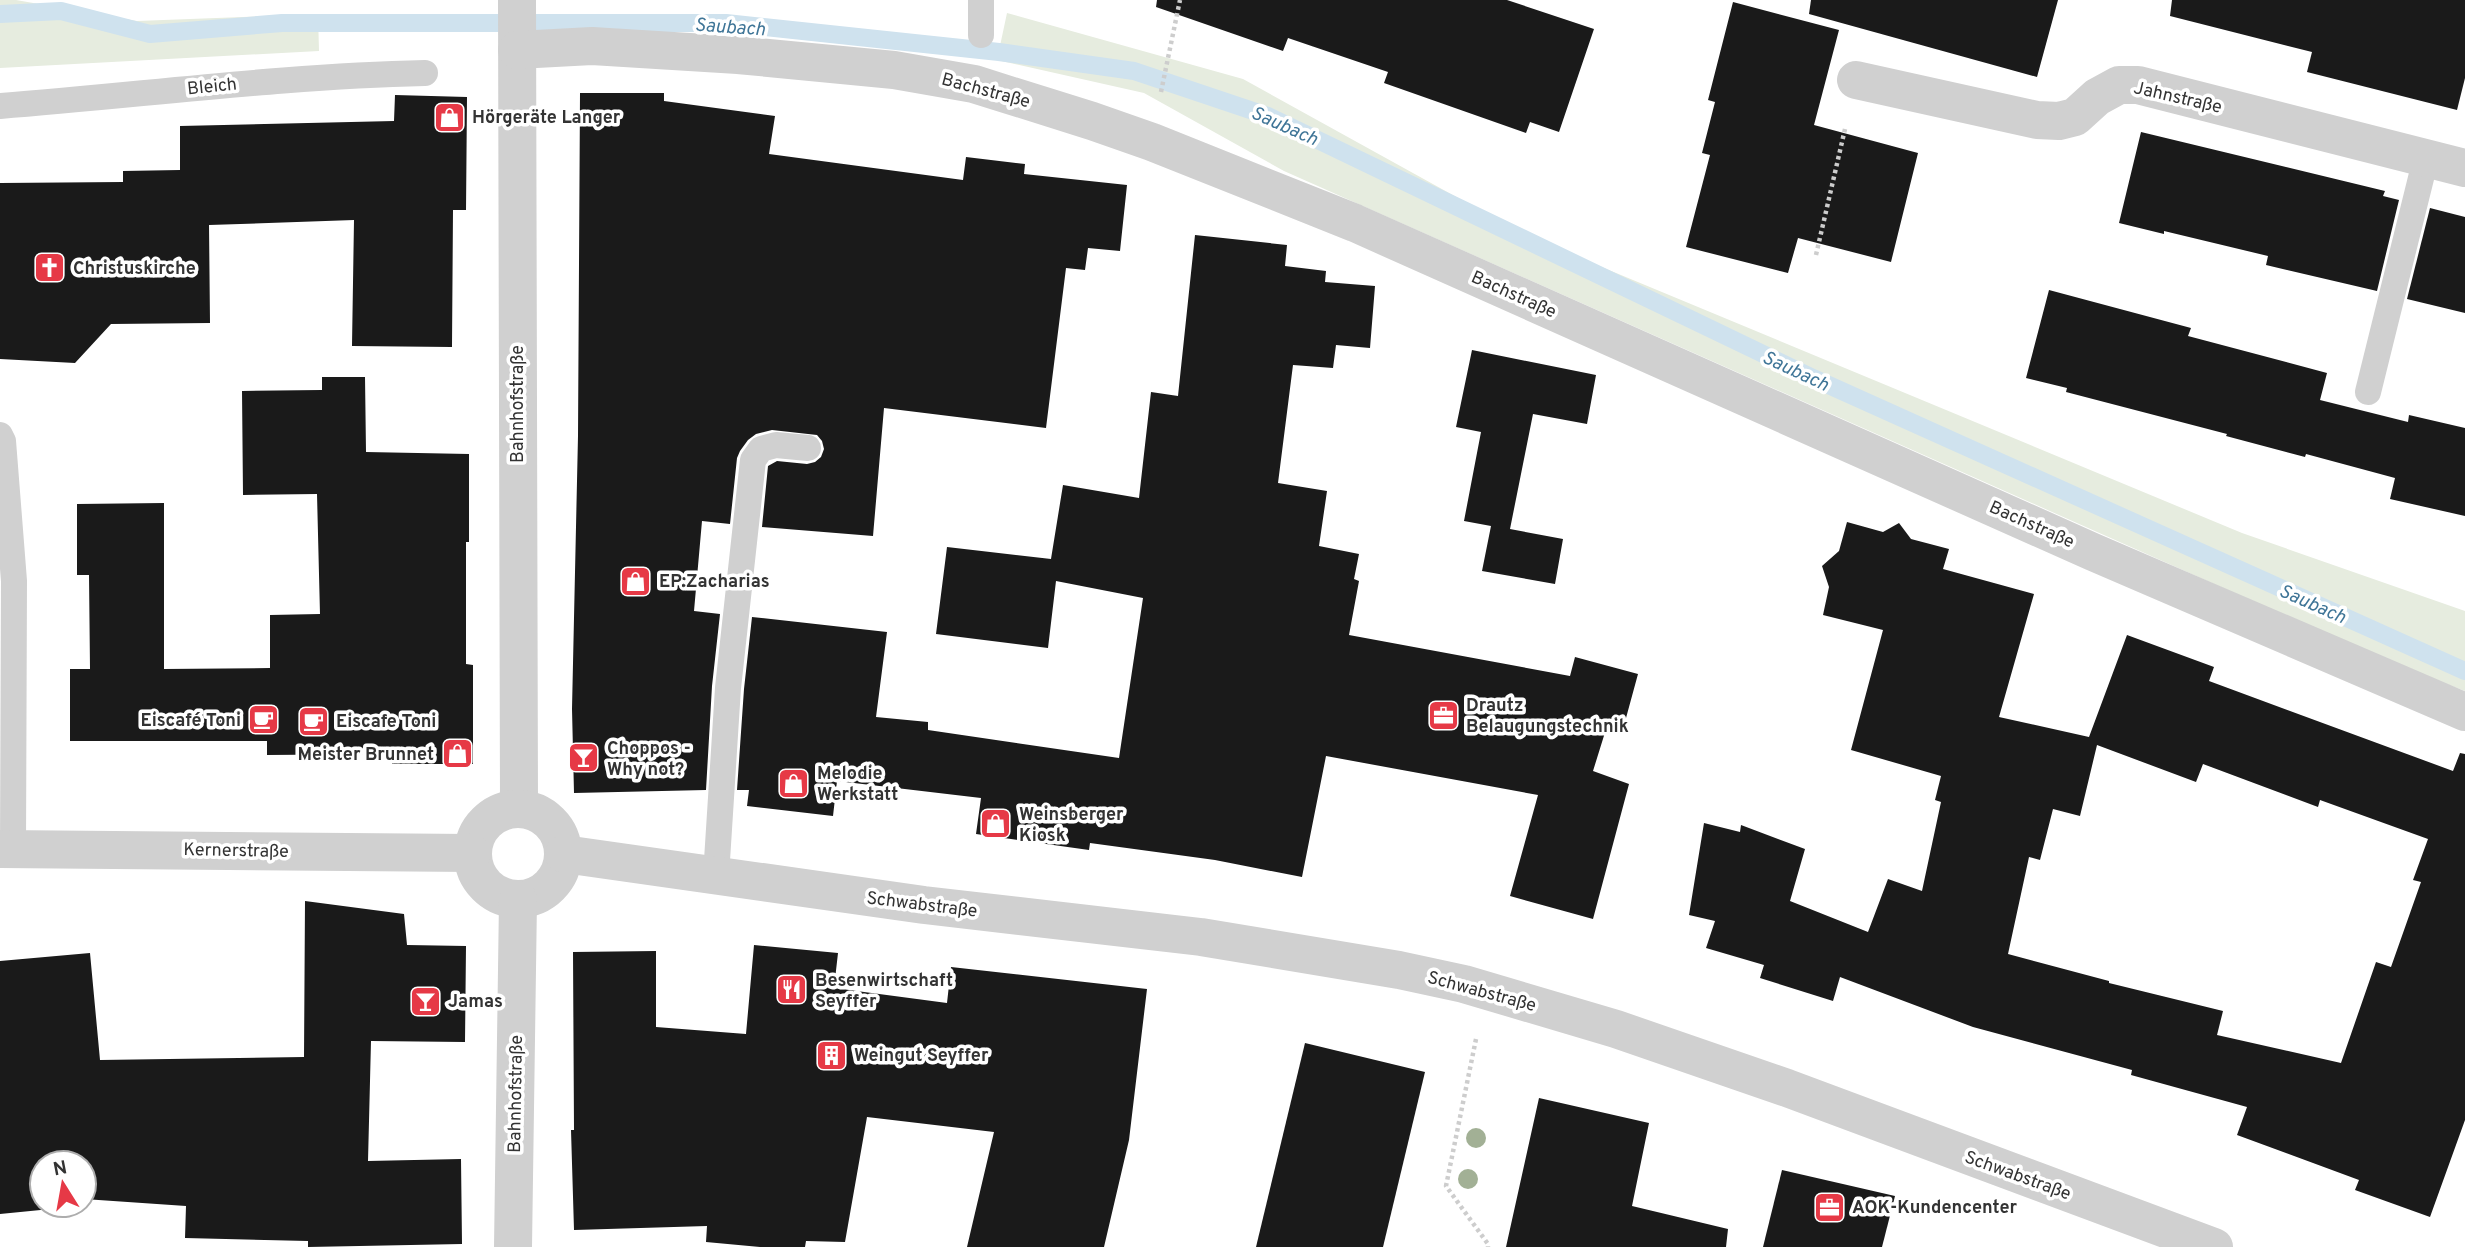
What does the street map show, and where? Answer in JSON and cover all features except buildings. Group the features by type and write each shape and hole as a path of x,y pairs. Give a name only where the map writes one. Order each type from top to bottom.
{"street":[{"name":"Bahnhofstraße","path":"517,0 519,807"},
{"name":"Bachstraße","path":"517,44 738,55 894,70 974,83 1092,121 1152,142 1355,223 2080,546 2465,712"},
{"name":"Jahnstraße","path":"1856,80 2037,120 2059,121 2075,117 2096,97 2119,85 2138,85 2465,168"},
{"path":"519,807 541,815 558,832 564,855 557,877 540,894 518,900 494,893 478,876 472,853 479,830 496,814 519,807"},
{"name":"Kernerstraße","path":"7,848 472,853"},
{"name":"Schwabstraße","path":"564,855 924,905 1201,937 1399,970 1486,990 1616,1029 1787,1088 2214,1247"},
{"name":"Bahnhofstraße","path":"513,1247 518,900"}],"lane":[{"path":"981,0 981,35"},
{"name":"Bleich","path":"0,106 244,82 425,73"},
{"path":"2368,392 2426,158"},
{"path":"0,435 3,442 14,581 7,848"},
{"path":"716,876 728,688 753,460 761,449 776,445 808,447"}],"path":[{"path":"1164,77 1180,0"},
{"path":"1816,255 1856,80"},
{"path":"1486,990 1446,1186 1488,1247"}],"shaded area":[{"path":"0,0 16,0 137,21 318,14 319,51 0,68"},
{"path":"1007,13 1243,79 1527,236 2242,533 2465,611 2465,691 2399,666 1284,171 1144,93 997,60"}],"waterway":[{"name":"Saubach","path":"0,14 61,11 150,34 282,23 726,23 999,52 1134,71 1268,116 1813,378 2465,671"}],"place":[{"name":"Hörgeräte Langer","path":"449,117"},
{"name":"Christuskirche","path":"50,268"},
{"name":"EP:Zacharias","path":"636,581"},
{"name":"Drautz Belaugungstechnik","path":"1443,715"},
{"name":"Eiscafé Toni","path":"264,720"},
{"name":"Eiscafe Toni","path":"313,721"},
{"name":"Meister Brunnet","path":"457,754"},
{"name":"Choppos - Why not?","path":"584,758"},
{"name":"Melodie Werkstatt","path":"794,783"},
{"name":"Weinsberger Kiosk","path":"996,824"},
{"name":"Besenwirtschaft Seyffer","path":"792,990"},
{"name":"Jamas","path":"425,1001"},
{"name":"Weingut Seyffer","path":"831,1055"},
{"name":"AOK-Kundencenter","path":"1829,1207"}]}
